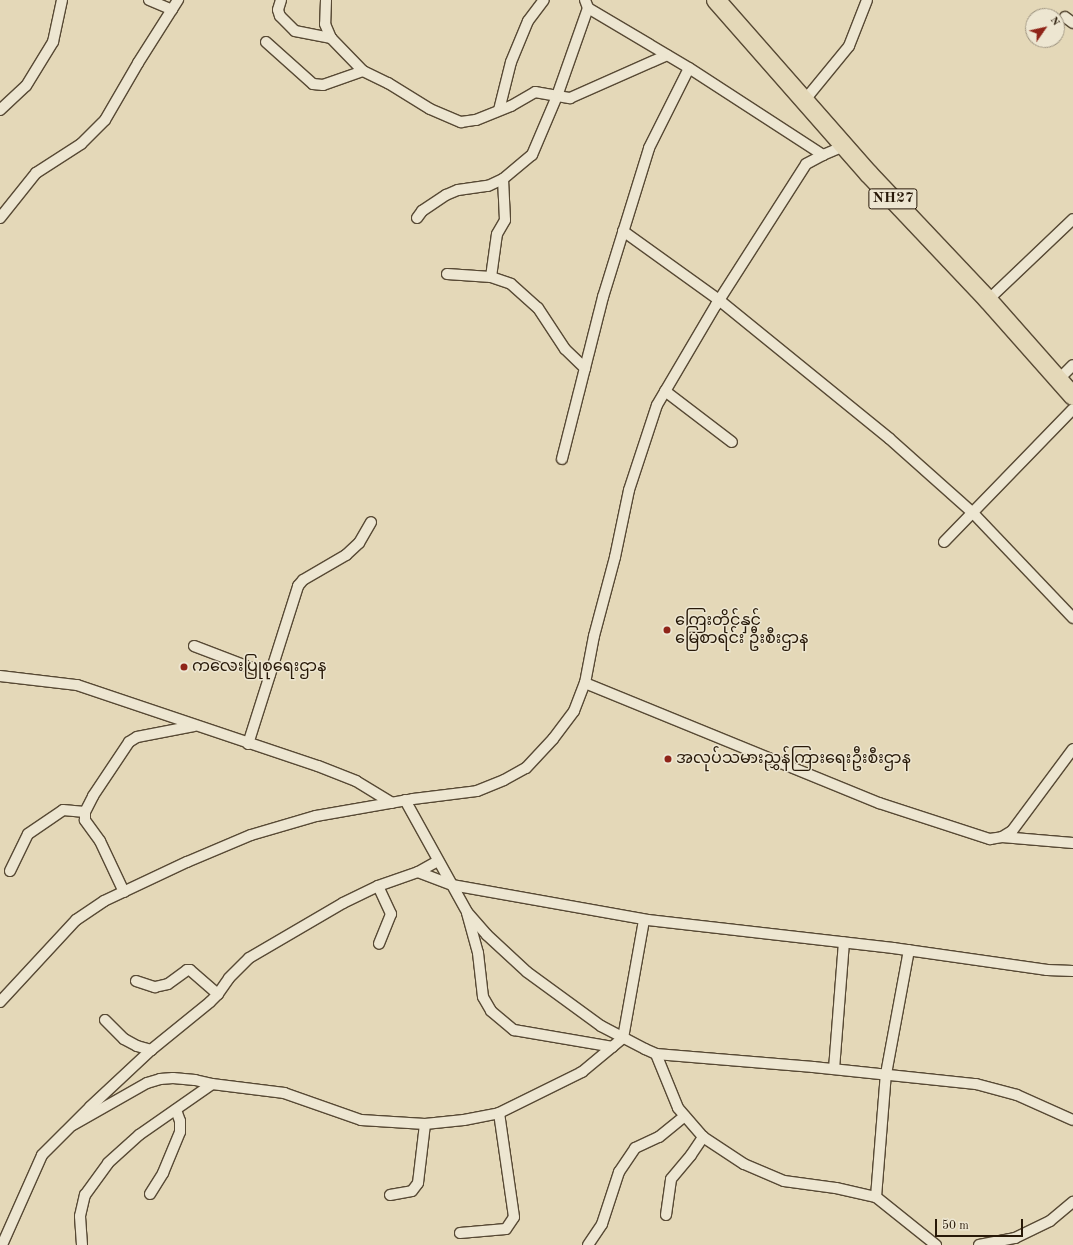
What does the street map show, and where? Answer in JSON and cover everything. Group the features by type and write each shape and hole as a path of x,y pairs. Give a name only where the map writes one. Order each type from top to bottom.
{"highway":[{"name":"NH27","path":"718,1 844,146 988,300 1073,396"}],"street":[{"path":"0,110 26,86 53,42 62,0"},
{"path":"149,0 172,10"},
{"path":"0,218 36,173 81,144 105,120 138,63 178,0"},
{"path":"281,0 278,10 280,16 295,31 332,38"},
{"path":"326,0 325,24 332,38 363,71 388,83 430,109 461,122 476,120 534,92 570,98 667,55"},
{"path":"499,110 512,62 528,21 544,0"},
{"path":"804,101 849,46 867,0"},
{"path":"417,218 422,212 446,195 458,190 488,186 503,179 532,155 557,96 586,4 689,68 823,155"},
{"path":"1065,16 1073,23"},
{"path":"266,42 313,84 323,85 363,71"},
{"path":"562,459 603,297 649,148 689,68"},
{"path":"0,1002 76,920 104,901 187,862 251,835 316,816 406,800 477,790 504,780 526,768 553,739 574,711 585,683 594,636 615,557 629,490 657,405 719,300 806,164 844,146"},
{"path":"491,277 497,234 505,220 503,179"},
{"path":"988,300 1073,219"},
{"path":"623,231 719,300 890,439 973,513 1073,618"},
{"path":"447,274 491,277 512,284 538,308 565,349 585,368"},
{"path":"1058,380 1073,365"},
{"path":"665,391 732,442"},
{"path":"944,542 1073,409"},
{"path":"248,744 298,586 303,580 346,555 360,543 371,522"},
{"path":"194,646 270,675"},
{"path":"0,676 78,685 248,744 318,766 356,781 392,803"},
{"path":"585,683 879,803 990,839 1002,837 1073,843"},
{"path":"124,892 100,841 85,820 84,812 129,742 137,737 196,726"},
{"path":"1002,837 1012,832 1073,749"},
{"path":"406,800 438,862 467,912 487,935 527,972 601,1026 622,1038 656,1054 834,1069 976,1084 1017,1095 1073,1120"},
{"path":"10,871 28,834 63,810 84,812"},
{"path":"2,1245 42,1156 151,1050 218,994 229,978 249,958 343,903 378,886 418,872 438,862"},
{"path":"418,872 452,885 644,920 909,950 1047,970 1073,971"},
{"path":"378,886 391,914 379,944"},
{"path":"467,912 478,953 483,997 490,1011 514,1030 612,1047"},
{"path":"73,1125 147,1083 160,1079 195,1080 212,1084 284,1093 361,1120 426,1124 464,1120 499,1113 582,1072 622,1038 644,920"},
{"path":"834,1069 844,942"},
{"path":"876,1197 886,1074 909,950"},
{"path":"136,981 155,986 168,984 186,970 190,970 218,994"},
{"path":"105,1020 124,1039 137,1046 151,1050"},
{"path":"656,1054 675,1101 685,1116 703,1137 744,1164 784,1181 836,1188 876,1197 936,1245"},
{"path":"82,1245 80,1216 85,1195 108,1163 139,1136 212,1084"},
{"path":"150,1194 163,1173 180,1132 180,1120 176,1110"},
{"path":"460,1233 506,1229 514,1217 499,1113"},
{"path":"588,1245 602,1224 618,1172 634,1148 659,1137 685,1116"},
{"path":"390,1195 412,1191 418,1183 426,1124"},
{"path":"666,1215 671,1179 692,1155 703,1137"},
{"path":"979,1245 1015,1238 1050,1221 1073,1202"}],"place":[{"name":"ကြေးတိုင်နှင့် မြေစာရင်း ဦးစီးဌာန","path":"667,630"},
{"name":"ကလေးပြုစုရေးဌာန","path":"184,667"},
{"name":"အလုပ်သမားညွှန်ကြားရေးဦးစီးဌာန","path":"668,759"}]}
